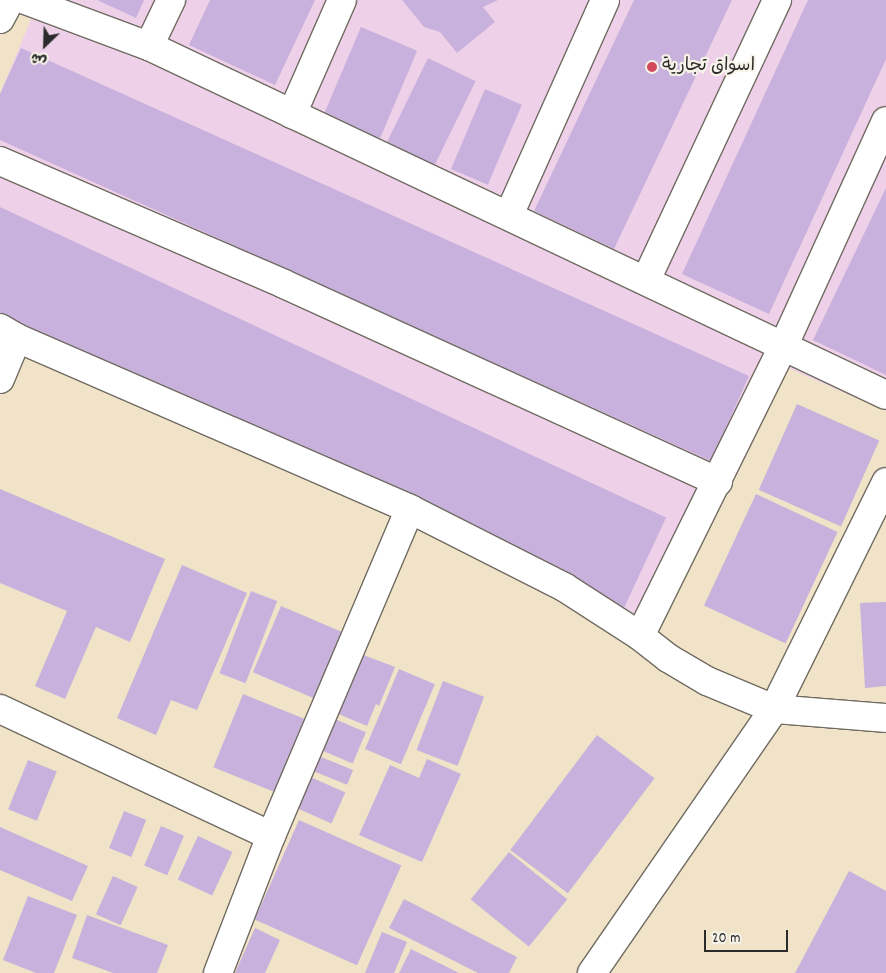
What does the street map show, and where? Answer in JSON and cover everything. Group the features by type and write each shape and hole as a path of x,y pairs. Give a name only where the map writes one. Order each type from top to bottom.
{"street":[{"path":"0,19 10,0"},
{"path":"25,0 149,46 886,395"},
{"path":"149,46 171,0"},
{"path":"292,114 342,0"},
{"path":"509,215 605,0"},
{"path":"646,280 778,0"},
{"path":"640,636 718,482 783,346 886,121"},
{"path":"0,161 284,284 718,482"},
{"path":"0,379 8,333 410,509 564,586 640,636 668,658 707,681 774,709 886,718"},
{"path":"592,973 618,938 774,709 886,482"},
{"path":"218,973 271,836 410,509"},
{"path":"0,709 271,836"}],"shaded area":[{"path":"39,0 886,0 886,411 772,361 635,621 0,338 0,94"}],"building":[{"path":"97,0 144,0 136,18"},
{"path":"210,0 315,0 275,85 189,45"},
{"path":"402,0 498,0 483,7 495,22 457,53 440,32 424,27"},
{"path":"634,0 732,0 614,249 534,211"},
{"path":"808,0 886,0 886,59 769,314 682,274"},
{"path":"361,27 417,51 380,139 323,115"},
{"path":"21,48 749,376 711,461 0,140 0,94"},
{"path":"428,58 476,81 434,167 386,143"},
{"path":"485,89 522,105 488,185 451,169"},
{"path":"886,188 886,375 813,340"},
{"path":"0,207 666,518 624,607 0,316"},
{"path":"797,404 879,441 841,526 759,490"},
{"path":"0,489 165,559 130,642 96,627 65,699 35,686 67,611 0,583"},
{"path":"756,494 838,532 786,644 704,605"},
{"path":"182,565 247,593 197,710 171,700 156,735 117,718"},
{"path":"251,591 277,601 246,683 219,673"},
{"path":"886,602 886,686 865,688 860,603"},
{"path":"281,606 343,632 315,698 253,672"},
{"path":"361,654 395,667 379,706 376,704 367,726 336,713"},
{"path":"399,669 435,684 401,764 365,749"},
{"path":"443,681 484,697 458,766 416,750"},
{"path":"243,694 304,719 275,792 213,767"},
{"path":"330,717 366,732 353,764 317,748"},
{"path":"597,735 655,778 568,893 510,850"},
{"path":"316,755 353,770 347,785 310,770"},
{"path":"427,759 461,774 422,862 359,835 390,765 419,778"},
{"path":"28,760 57,772 37,821 8,809"},
{"path":"306,775 345,792 331,824 292,806"},
{"path":"124,811 146,820 131,857 109,848"},
{"path":"299,820 401,866 357,965 255,920"},
{"path":"161,826 184,836 167,875 144,866"},
{"path":"0,827 88,866 72,901 0,870"},
{"path":"198,836 232,852 212,896 178,880"},
{"path":"509,852 567,899 529,947 471,899"},
{"path":"849,871 886,891 886,973 795,973"},
{"path":"113,876 138,887 121,925 96,914"},
{"path":"28,896 77,915 54,973 36,973 3,960"},
{"path":"404,899 517,957 509,973 478,973 389,928"},
{"path":"87,915 168,945 157,973 113,973 72,958"},
{"path":"255,928 280,940 265,973 235,973"},
{"path":"382,932 407,942 394,973 365,973"},
{"path":"411,949 459,973 399,973"}],"place":[{"name":"اسواق تجارية","path":"652,67"}]}
